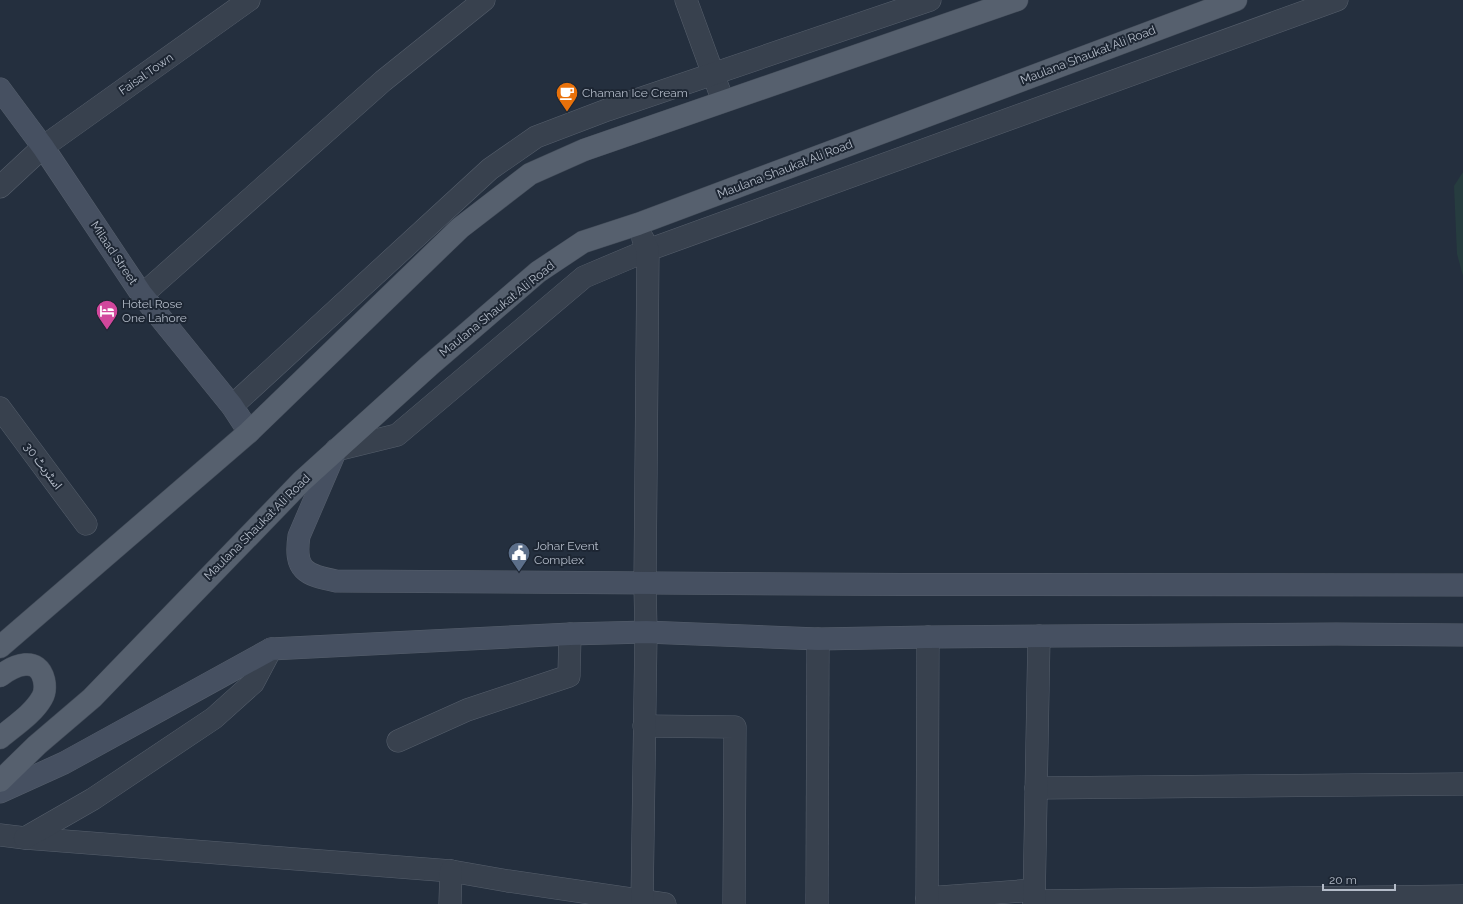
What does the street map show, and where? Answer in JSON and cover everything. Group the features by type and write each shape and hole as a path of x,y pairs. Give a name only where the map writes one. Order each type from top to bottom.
{"main road":[{"path":"0,646 249,432 460,228 530,174 584,150 1017,0"},
{"name":"Maulana Shaukat Ali Road","path":"0,781 37,745 92,698 302,481 429,366 538,272 583,242 638,224 1236,0"},
{"path":"0,676 18,665 30,664 37,667 42,674 45,685 42,697 33,710 0,738"}],"street":[{"path":"142,295 384,81 484,0"},
{"path":"686,0 724,101"},
{"path":"232,406 490,169 536,136 607,110 930,0"},
{"path":"1337,0 648,250 584,277 397,435 336,450 299,536 297,549 299,563 308,573 336,581 946,586 1463,585"},
{"name":"Faisal Town","path":"0,187 43,147 243,2"},
{"name":"Milaad Street","path":"0,89 43,147 142,295 232,406 249,432"},
{"path":"638,224 648,250 645,584 646,632 642,902"},
{"name":"اسٹریٹ 30","path":"0,408 86,524"},
{"path":"0,792 64,763 271,649 570,634 646,632 818,639 1336,634 1463,635"},
{"path":"398,741 467,710 569,676 570,634"},
{"path":"1034,899 1039,636"},
{"path":"928,637 927,901 1463,896"},
{"path":"817,904 818,639"},
{"path":"25,838 93,799 214,718 253,683 271,649"},
{"path":"644,726 735,727 734,904"},
{"path":"1036,788 1463,784"},
{"path":"0,835 451,871 642,902 665,904"},
{"path":"450,904 451,871"}],"green space":[{"path":"1463,172 1463,276 1457,254 1454,186"}],"place":[{"name":"Chaman Ice Cream","path":"567,112"},
{"name":"Hotel Rose One Lahore","path":"107,330"},
{"name":"Johar Event Complex","path":"519,572"}]}
